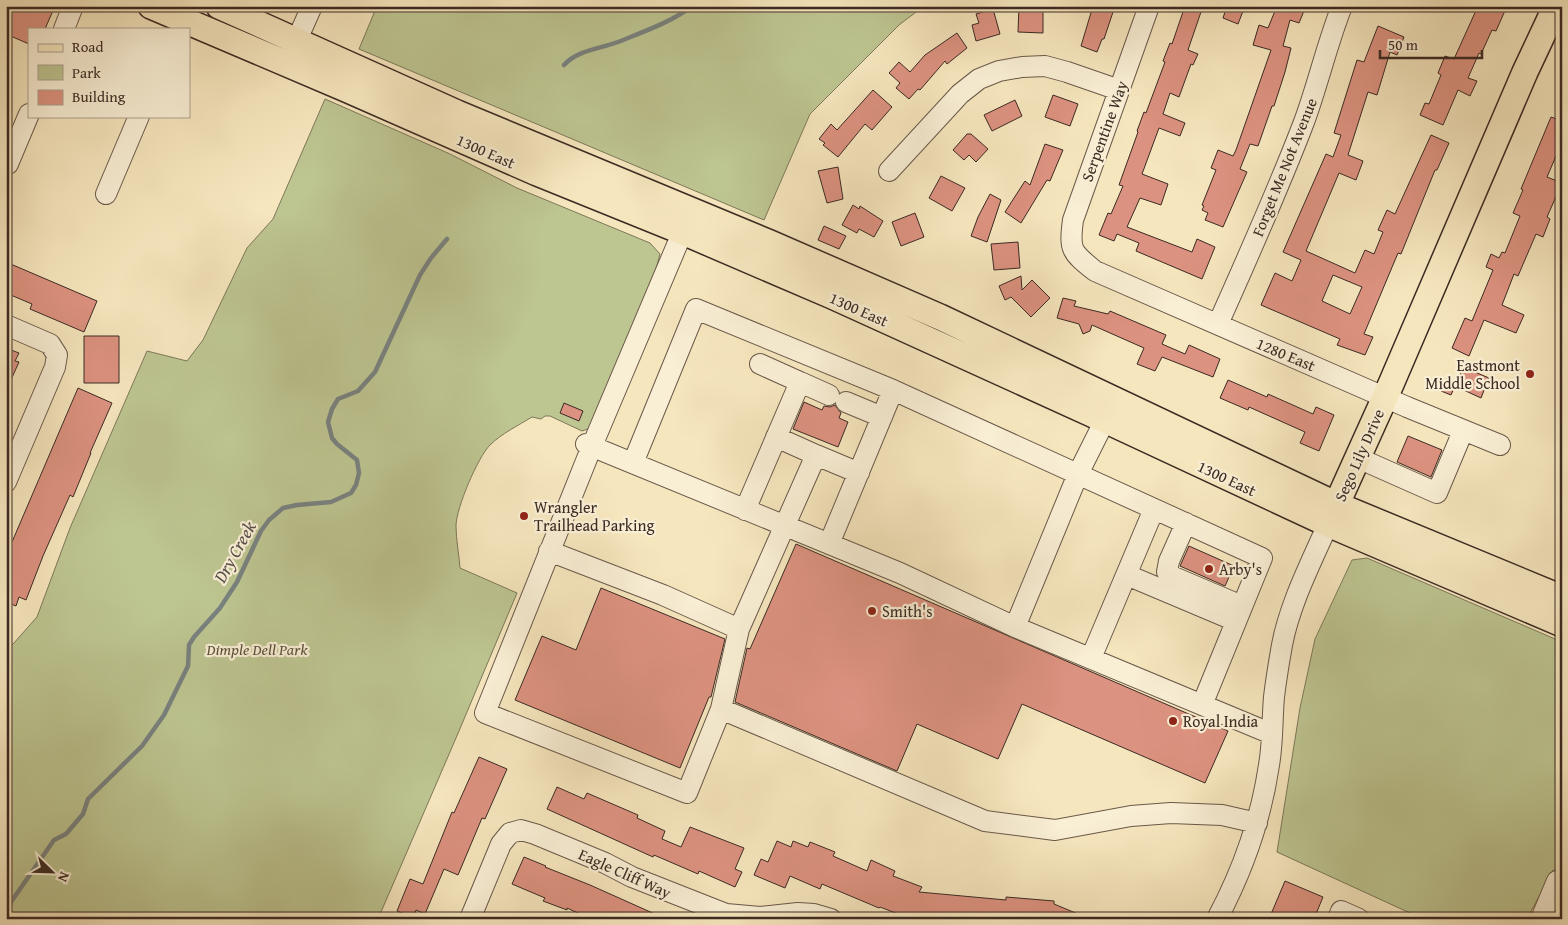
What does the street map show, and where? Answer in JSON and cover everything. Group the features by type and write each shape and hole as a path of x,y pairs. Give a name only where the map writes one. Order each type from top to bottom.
{"main road":[{"name":"1300 East","path":"151,6 183,18 537,173 687,221 940,317 1191,436 1332,515 1562,598"},
{"name":"1300 East","path":"219,6 457,113 687,221 832,296 1105,420 1332,515 1562,624"},
{"name":"Sego Lily Drive","path":"1332,515 1386,397 1521,82 1556,6"},
{"path":"1105,420 1120,416 1157,433 1172,436 1191,436"}],"street":[{"path":"64,28 73,6"},
{"path":"296,42 312,6"},
{"name":"Serpentine Way","path":"1077,256 1070,243 1072,220 1149,6"},
{"name":"Forget Me Not Avenue","path":"1218,324 1293,149 1308,110 1331,32 1342,6"},
{"path":"889,171 960,94 979,79 1000,71 1022,67 1045,66 1119,90"},
{"path":"6,164 8,164 28,116"},
{"path":"106,194 137,118"},
{"path":"687,221 589,445 484,713 688,793 721,709 739,629 816,455"},
{"name":"1280 East","path":"1077,256 1095,270 1463,431 1500,445"},
{"path":"633,463 696,309 893,390 1262,558 1202,704"},
{"path":"6,325 50,344 57,355 55,368 6,482"},
{"path":"760,364 882,417"},
{"path":"745,510 800,382"},
{"path":"829,544 893,390"},
{"path":"1015,627 1078,474 1105,420"},
{"path":"1358,458 1437,493 1463,431"},
{"path":"776,437 859,473"},
{"path":"589,445 900,573 1015,627 1272,734"},
{"path":"1091,658 1154,509"},
{"name":"Sego Lily Drive","path":"1217,919 1246,858 1257,823 1268,771 1274,696 1282,644 1292,610 1332,515"},
{"path":"1186,524 1169,561 1167,572 1169,575 1239,613"},
{"path":"549,551 664,595 739,629"},
{"path":"1127,575 1239,613"},
{"path":"721,709 986,821 1055,830 1131,816 1171,813 1222,815 1257,823"},
{"name":"Eagle Cliff Way","path":"470,919 502,844 510,833 521,830 535,834 605,863 632,877 726,914 760,917 798,913 814,914 831,919"},
{"path":"1541,919 1557,881 1562,883"},
{"path":"1338,919 1341,911 1359,919"}],"green space":[{"path":"377,6 924,6 899,25 810,114 764,220 359,49"},
{"name":"Dimple Dell Park","path":"325,99 450,154 517,188 650,243 660,254 650,292 593,425 582,431 550,416 545,416 541,419 532,417 505,433 490,445 468,483 456,526 460,568 517,593 378,919 6,919 6,652 37,617 70,528 147,351 187,361 203,340 247,248 273,219"},
{"path":"1367,558 1562,642 1562,873 1553,870 1527,919 1423,919 1277,852 1300,708 1315,639 1352,560"}],"building":[{"path":"6,6 55,6 45,28 28,28 28,44 6,34"},
{"path":"1019,6 1043,7 1043,33 1018,32"},
{"path":"1093,6 1115,6 1104,39 1102,39 1097,52 1081,46"},
{"path":"1185,6 1203,6 1188,50 1198,54 1193,65 1191,64 1179,97 1170,93 1163,114 1185,123 1180,136 1159,128 1142,174 1168,184 1161,205 1140,198 1127,227 1192,252 1197,239 1215,247 1202,279 1136,251 1139,243 1117,234 1114,241 1099,235 1108,213 1111,214 1123,186 1119,185 1137,131 1144,112 1146,113 1165,62 1163,61 1170,43 1172,44"},
{"path":"1227,6 1245,6 1238,24 1223,18"},
{"path":"1277,6 1306,6 1299,23 1290,20 1283,46 1291,48 1274,106 1272,106 1258,146 1250,144 1240,169 1247,172 1223,227 1205,220 1208,213 1202,210 1204,206 1202,205 1216,170 1211,168 1218,150 1233,156 1236,150 1271,50 1253,45 1259,25 1268,28"},
{"path":"1478,6 1507,6 1496,31 1492,30 1481,54 1479,53 1468,78 1477,81 1470,96 1458,90 1443,125 1420,115 1425,103 1429,104 1441,75 1438,73 1445,56 1454,59"},
{"path":"993,9 1000,34 976,41 972,25 979,23 976,14"},
{"path":"1378,26 1404,37 1397,55 1390,52 1377,95 1368,92 1348,155 1363,161 1356,180 1339,173 1306,251 1355,273 1365,250 1374,254 1383,232 1378,230 1387,210 1395,214 1431,135 1449,143 1437,170 1435,170 1401,254 1398,253 1364,334 1373,337 1365,355 1337,345 1340,339 1261,305 1275,273 1292,281 1301,260 1283,252 1326,154 1333,157 1341,135 1334,133 1357,60 1364,62","holes":["1333,275 1362,287 1350,314 1322,301"]},
{"path":"957,33 967,48 947,64 945,61 920,90 918,89 909,99 896,88 900,83 889,73 899,62 910,72 925,55"},
{"path":"873,90 892,107 872,130 865,124 838,157 823,145 825,143 819,139 831,124 837,130"},
{"path":"1053,95 1078,104 1070,126 1045,117"},
{"path":"1015,100 1022,116 992,131 984,115"},
{"path":"1551,117 1562,121 1562,158 1556,156 1547,177 1562,183 1547,217 1550,219 1543,237 1536,234 1518,276 1514,274 1502,305 1524,315 1516,333 1484,320 1469,356 1452,348 1465,318 1472,321 1493,270 1486,267 1491,254 1499,258 1502,252 1505,253 1520,216 1513,213 1523,190 1521,189"},
{"path":"967,134 971,134 988,149 976,162 969,155 964,160 953,150"},
{"path":"1045,144 1063,150 1050,181 1047,180 1021,223 1005,212 1025,181 1030,185"},
{"path":"838,167 843,199 827,203 818,171"},
{"path":"941,176 965,188 952,211 929,198"},
{"path":"990,194 1001,200 987,242 971,236"},
{"path":"853,205 859,209 860,206 883,221 874,237 859,229 857,233 842,225"},
{"path":"915,213 924,237 901,246 892,222"},
{"path":"824,226 846,236 839,249 818,240"},
{"path":"1018,242 1020,268 994,270 991,244"},
{"path":"6,262 97,301 84,332 30,309 32,304 6,293"},
{"path":"1021,276 1022,290 1032,280 1050,298 1031,317 1011,297 1005,300 999,286"},
{"path":"1063,298 1076,301 1074,306 1108,314 1110,311 1166,335 1162,344 1185,354 1189,345 1220,359 1213,377 1162,357 1155,371 1137,364 1144,348 1092,325 1090,331 1083,334 1079,324 1057,318"},
{"path":"84,336 119,336 119,383 84,383"},
{"path":"6,348 19,353 15,361 19,362 6,391"},
{"path":"1463,367 1489,378 1481,398 1455,386 1451,395 1441,391 1447,378 1457,383"},
{"path":"1228,380 1267,397 1268,394 1313,414 1316,407 1334,415 1319,451 1300,443 1305,432 1249,407 1248,410 1220,398"},
{"path":"78,388 112,403 73,497 70,495 43,556 26,600 19,597 16,606 6,602 6,550 9,542 12,542"},
{"path":"804,402 822,410 824,406 830,407 835,405 841,413 839,418 848,422 838,447 793,429"},
{"path":"564,403 583,411 579,421 560,413"},
{"path":"1408,436 1442,450 1431,477 1397,462"},
{"path":"796,544 1228,731 1205,783 1022,704 998,759 917,724 897,771 735,702 747,648 750,649"},
{"name":"Arby's","path":"1189,546 1234,566 1225,586 1180,566"},
{"path":"601,588 725,639 711,697 709,697 680,768 515,700 542,636 576,650"},
{"path":"479,757 507,769 485,819 482,818 458,875 444,869 425,914 416,910 413,918 397,911 410,879 423,884 452,812 454,813"},
{"path":"557,787 584,799 587,793 638,815 637,818 665,831 662,839 681,847 690,827 744,848 735,869 742,872 735,887 699,871 698,874 654,855 653,857 547,809"},
{"path":"777,841 791,847 793,841 808,847 810,842 835,852 833,856 867,871 871,860 895,871 893,876 922,887 919,892 1006,900 1006,897 1054,901 1054,904 1090,919 911,919 822,884 820,889 790,876 785,888 754,875 761,859 768,862"},
{"path":"524,857 666,919 591,919 567,908 567,910 543,901 545,898 512,884"},
{"path":"1285,881 1323,897 1314,919 1269,919"}],"waterway":[{"name":"Dry Creek","path":"564,65 582,53 618,42 656,26 676,17 692,6"},
{"name":"Dry Creek","path":"6,918 11,902 54,840 66,834 83,814 88,799 142,746 164,715 188,666 189,645 220,608 237,582 261,531 269,520 283,508 331,502 351,493 356,485 359,473 357,460 332,438 328,422 332,409 338,399 358,391 375,372 420,275 447,239"}],"place":[{"name":"Eastmont Middle School","path":"1530,374"},
{"name":"Wrangler Trailhead Parking","path":"524,516"},
{"name":"Arby's","path":"1209,569"},
{"name":"Smith's","path":"872,611"},
{"name":"Royal India","path":"1173,721"}]}
